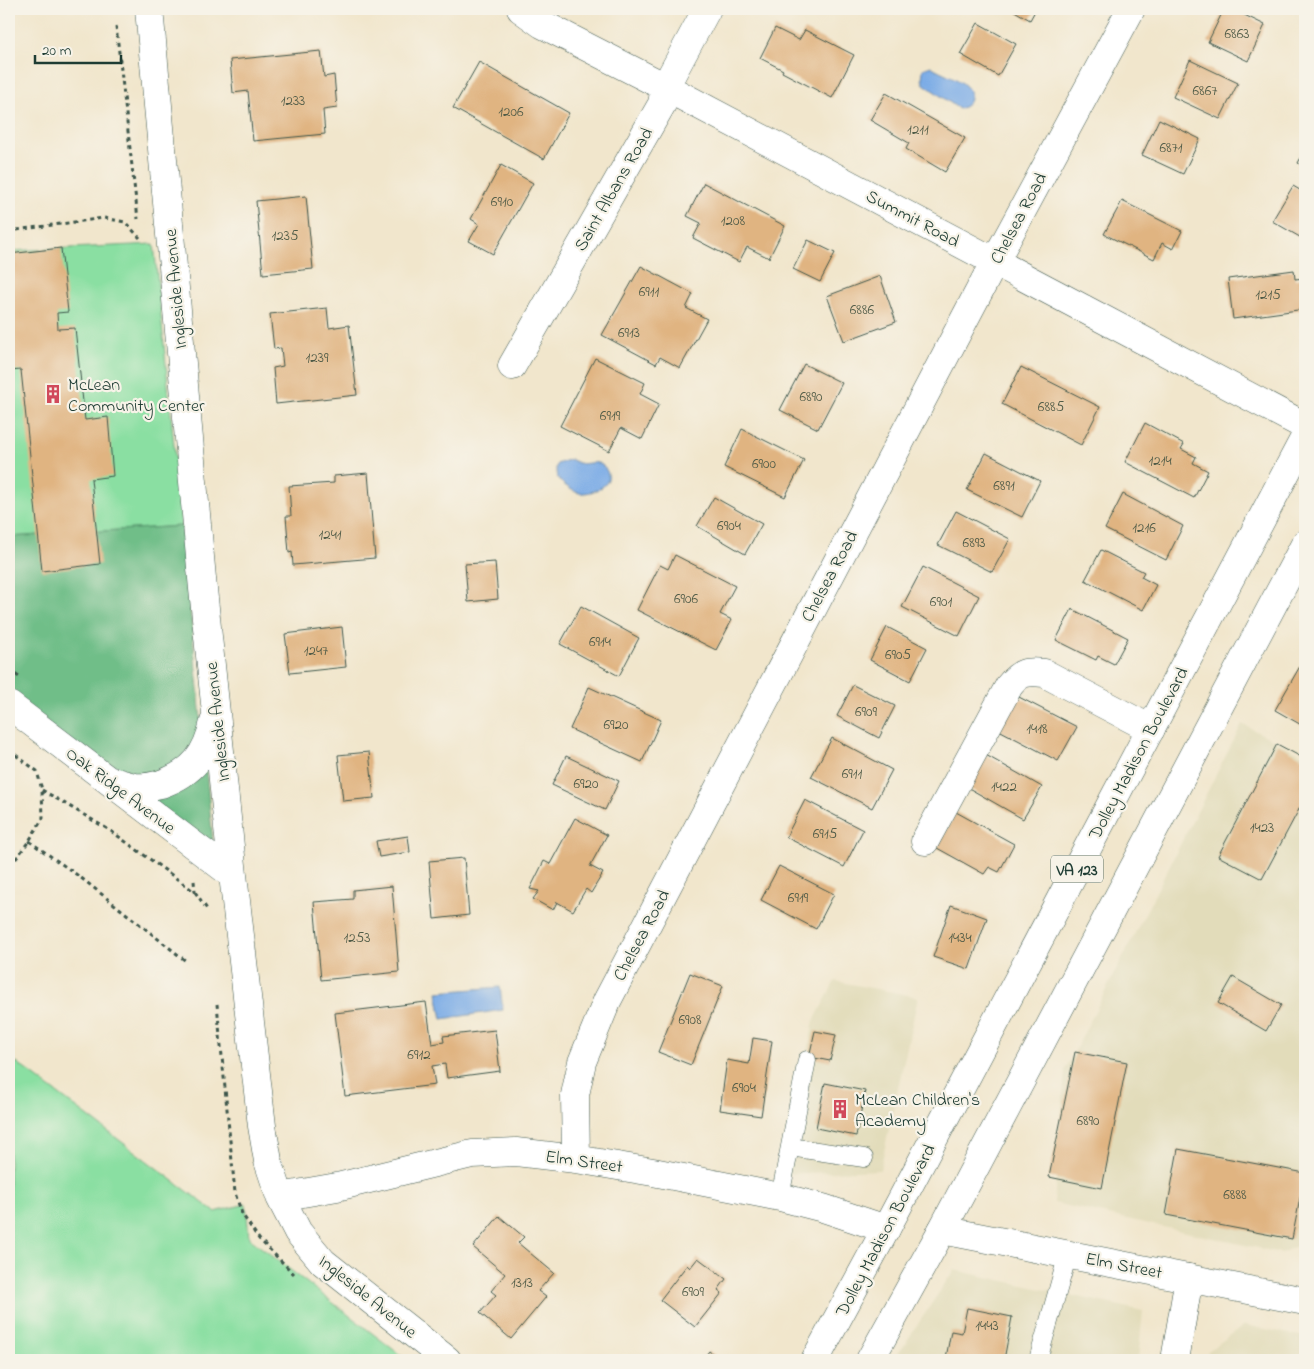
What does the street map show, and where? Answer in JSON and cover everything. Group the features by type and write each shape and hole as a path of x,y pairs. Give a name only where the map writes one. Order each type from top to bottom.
{"street":[{"name":"Ingleside Avenue","path":"149,9 232,875 262,1126 268,1161 280,1197 298,1232 323,1262 447,1360"},
{"name":"Summit Road","path":"521,9 542,24 665,87 1305,426"},
{"name":"Saint Albans Road","path":"512,366 662,104 665,87 706,9"},
{"name":"Chelsea Road","path":"576,1159 576,1095 582,1062 606,1001 995,261 1131,9"},
{"name":"Dolley Madison Boulevard","path":"815,1360 1305,437"},
{"name":"VA 123","path":"870,1360 942,1230 1305,544"},
{"path":"925,841 1009,686 1016,677 1030,672 1044,673 1151,729"},
{"name":"Oak Ridge Avenue","path":"9,705 232,875"},
{"path":"107,780 136,787 154,786 174,779 190,770 201,756 211,736 216,713"},
{"name":"Elm Street","path":"280,1197 337,1187 472,1154 516,1152 576,1159 653,1172 780,1197 823,1208 886,1229"},
{"name":"Elm Street","path":"942,1230 1305,1301"},
{"path":"1175,1360 1189,1278"}],"lane":[{"path":"780,1197 807,1060"},
{"path":"790,1147 864,1158"},
{"path":"1038,1360 1068,1254"}],"path":[{"path":"9,231 104,218 125,222 140,238 116,26"},
{"path":"9,635 14,673"},
{"path":"9,670 22,679"},
{"path":"9,750 37,772 42,790 43,818 9,868"},
{"path":"42,790 111,831 195,892"},
{"path":"29,841 80,877 186,960"}],"shaded area":[{"path":"1242,724 1305,756 1305,1242 1281,1253 1054,1203 1065,1070"},
{"path":"835,981 918,997 880,1170 783,1174 814,1021"},
{"path":"954,1270 1143,1311 1138,1360 894,1360"},
{"path":"1245,1325 1305,1337 1305,1360 1206,1360 1208,1351"}],"green space":[{"path":"154,244 182,526 9,537 9,251"},
{"path":"182,526 215,862 9,695 9,537"},
{"path":"9,1057 215,1212 246,1204 249,1238 407,1360 9,1360"}],"water":[{"path":"931,66 955,78 969,90 970,100 964,107 959,109 924,84 922,79 923,69"},
{"path":"571,459 581,464 601,464 607,472 607,482 595,491 579,493 570,489 559,479 556,471 557,464"},
{"path":"500,987 503,1010 442,1019 437,992"}],"building":[{"path":"1011,9 1036,9 1030,20"},
{"path":"1224,9 1232,9 1265,25 1248,61 1208,42"},
{"path":"978,23 1016,44 998,76 960,54"},
{"path":"775,28 799,40 805,30 854,55 832,98 782,72 783,70 760,58"},
{"path":"321,51 324,77 334,75 337,108 323,110 325,134 253,141 248,91 233,93 230,60"},
{"path":"1190,60 1238,83 1220,119 1173,97"},
{"path":"479,62 569,113 544,159 453,108"},
{"path":"886,93 965,138 945,172 906,149 909,143 870,120"},
{"path":"1159,119 1200,139 1183,174 1142,155"},
{"path":"1305,150 1305,168 1298,163"},
{"path":"501,165 533,183 493,254 469,241 479,224 471,219"},
{"path":"704,183 785,226 769,258 747,247 739,262 693,238 701,223 687,216"},
{"path":"1293,186 1305,193 1305,240 1272,221"},
{"path":"306,196 313,269 263,274 256,201"},
{"path":"1122,201 1182,231 1173,249 1162,243 1154,259 1104,234"},
{"path":"808,240 835,253 820,282 793,269"},
{"name":"McLean Community Center","path":"61,248 68,312 57,313 58,329 75,328 85,420 108,417 113,476 91,479 100,564 42,571 21,370 9,371 9,254"},
{"path":"641,266 693,294 686,308 707,319 680,368 660,357 656,364 602,335"},
{"path":"1294,270 1295,279 1305,278 1305,309 1233,319 1228,279"},
{"path":"880,276 896,322 844,341 827,296"},
{"path":"327,308 329,328 349,325 357,395 276,404 273,368 283,366 281,348 274,349 270,314"},
{"path":"595,358 645,383 640,394 659,404 642,439 621,428 609,451 560,426"},
{"path":"804,364 842,383 818,429 780,410"},
{"path":"1021,367 1100,407 1081,445 1002,404"},
{"path":"1145,423 1184,444 1181,449 1196,457 1193,463 1208,471 1194,498 1125,462"},
{"path":"742,429 804,460 785,497 724,467"},
{"path":"986,453 1040,481 1022,517 967,490"},
{"path":"368,473 375,558 293,565 292,552 289,553 286,516 291,516 289,486 334,483 334,476"},
{"path":"1123,494 1183,526 1166,560 1105,529"},
{"path":"714,497 762,524 745,554 697,526"},
{"path":"956,511 1010,539 992,572 938,545"},
{"path":"1101,550 1144,572 1141,577 1156,585 1143,610 1085,580"},
{"path":"675,555 735,586 720,614 732,620 716,650 637,610 660,565 668,569"},
{"path":"495,562 498,599 468,602 465,564"},
{"path":"923,567 979,596 959,636 902,607"},
{"path":"581,606 639,638 619,676 560,644"},
{"path":"1072,609 1128,638 1114,664 1098,656 1096,660 1056,640"},
{"path":"342,627 346,667 290,673 285,634"},
{"path":"887,627 927,648 910,681 870,660"},
{"path":"1303,661 1305,662 1305,727 1275,710"},
{"path":"853,685 895,706 879,738 837,716"},
{"path":"589,687 661,720 642,762 570,729"},
{"path":"1015,695 1077,727 1058,761 997,729"},
{"path":"832,738 892,770 872,808 811,777"},
{"path":"1277,744 1305,759 1305,798 1262,879 1218,856"},
{"path":"369,752 374,798 343,801 338,755"},
{"path":"984,754 1042,787 1023,819 965,786"},
{"path":"566,756 619,781 605,810 552,785"},
{"path":"805,800 863,830 844,867 786,837"},
{"path":"956,812 1014,844 999,872 989,867 984,874 937,848"},
{"path":"575,818 607,835 590,866 603,873 591,893 586,889 573,911 557,902 553,910 533,899 539,891 530,889 544,861 550,864"},
{"path":"408,836 410,852 379,857 376,841"},
{"path":"464,858 469,915 434,919 429,861"},
{"path":"779,866 834,894 816,929 761,900"},
{"path":"392,886 399,972 321,980 314,902 353,899 353,890"},
{"path":"951,905 987,918 969,969 933,957"},
{"path":"690,973 723,986 691,1065 658,1052"},
{"path":"1233,977 1281,1005 1266,1031 1218,1003"},
{"path":"426,1002 432,1044 444,1042 443,1036 495,1030 500,1071 447,1078 445,1064 432,1066 435,1085 345,1096 335,1013"},
{"path":"815,1031 836,1035 830,1061 809,1057"},
{"path":"753,1038 772,1041 761,1116 720,1110 727,1060 749,1064"},
{"path":"1075,1052 1127,1062 1102,1188 1049,1177"},
{"name":"McLean Children's Academy","path":"825,1083 865,1091 856,1136 816,1128"},
{"path":"1178,1149 1305,1173 1292,1239 1166,1215"},
{"path":"499,1216 524,1237 518,1243 554,1273 538,1291 546,1297 511,1339 480,1313 496,1295 491,1291 505,1274 473,1247"},
{"path":"698,1258 726,1279 718,1290 722,1293 695,1327 660,1300 687,1265 690,1268"},
{"path":"967,1308 1012,1317 1004,1360 938,1360 939,1357 946,1358 951,1331 962,1333"},
{"path":"709,1351 721,1360 702,1360"}],"place":[{"name":"McLean Community Center","path":"53,394"},
{"name":"McLean Children's Academy","path":"840,1109"}]}
